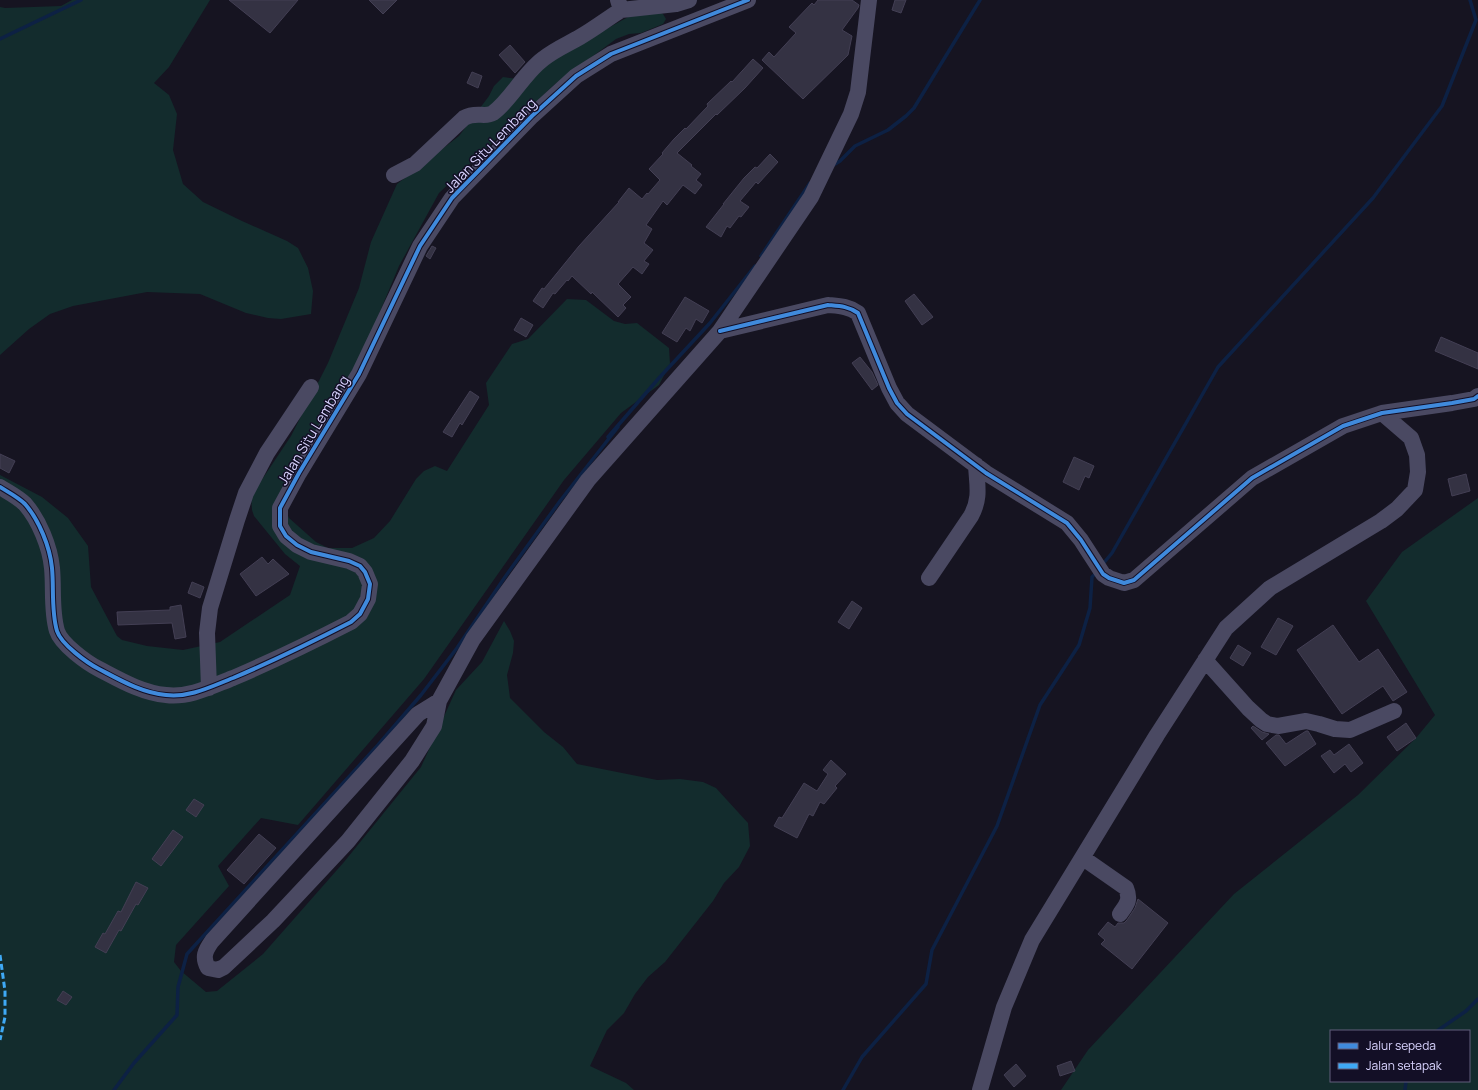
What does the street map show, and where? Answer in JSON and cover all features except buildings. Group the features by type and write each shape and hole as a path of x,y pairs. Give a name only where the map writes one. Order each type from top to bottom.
{"street":[{"path":"394,175 415,164 464,118 471,114 489,115 495,112 528,72 543,58 587,32 620,5 676,4 689,0"},
{"name":"Jalan Situ Lembang","path":"0,487 11,493 25,504 37,523 48,546 52,567 55,624 57,633 63,642 89,664 123,682 153,693 168,696 195,693 273,662 351,622 360,614 368,599 370,584 365,572 360,566 349,561 311,552 297,545 286,536 280,526 280,508 299,473 359,374 420,246 452,198 532,116 576,76 611,54 748,0"},
{"path":"438,701 418,714 212,941 206,949 204,960 208,968 218,970 224,968 273,921 348,841 412,761 434,726 438,701 473,639 588,480 720,331 811,197 851,114 858,92 869,0"},
{"path":"720,331 828,305 846,306 851,308 858,314 889,388 897,403 907,414 986,473 1067,523 1081,540 1103,574 1117,582 1124,583 1134,580 1252,478 1343,426 1382,413 1452,403 1478,396"},
{"path":"209,688 206,633 210,608 239,513 246,493 267,453 311,387"},
{"path":"980,1090 1004,1007 1032,940 1158,735 1226,628 1270,588 1381,521 1397,510 1415,490 1418,472 1417,455 1411,438 1382,413"},
{"path":"929,578 977,506 978,496 976,465"},
{"path":"1205,660 1248,708 1267,724 1278,726 1306,721 1335,729 1350,730 1394,711"},
{"path":"1083,858 1126,888 1129,895 1128,902 1120,914"}],"green space":[{"path":"72,0 210,0 169,67 154,83 169,95 177,114 173,150 183,184 203,202 287,241 298,248 308,268 313,291 311,314 281,319 268,318 246,313 200,294 147,292 73,306 50,314 29,329 0,355 0,7 61,6"},
{"path":"656,10 663,14 666,19 663,24 641,33 629,34 616,39 555,84 439,193 399,266 364,350 280,498 289,518 316,542 328,548 352,548 374,538 390,521 416,479 424,471 435,466 447,471 489,405 486,383 512,344 528,339 567,299 586,300 614,321 625,324 637,323 669,348 670,364 659,385 621,413 564,480 424,679 298,825 261,818 218,866 229,886 176,945 174,962 181,971 206,992 217,991 263,954 344,862 421,767 456,690 482,662 504,621 514,641 513,653 507,675 510,698 544,732 563,747 577,764 657,780 680,779 703,782 716,788 748,823 750,846 739,867 724,883 713,901 665,962 648,977 635,994 624,1013 607,1030 590,1066 626,1083 634,1090 0,1090 0,475 42,497 68,518 88,546 91,587 117,636 122,640 147,646 183,650 220,642 290,595 300,566 285,554 254,516 251,496 291,436 328,363 359,288 371,242 397,184 459,136 489,96 494,86 503,77 526,80 547,62 628,17"},
{"path":"1478,498 1478,1090 1061,1090 1088,1050 1234,894 1358,795 1416,738 1435,715 1366,601 1402,552"}],"waterway":[{"path":"0,39 81,0"},
{"path":"832,166 840,161 855,146 888,130 914,108 980,0"},
{"path":"1102,565 1112,553 1218,367 1373,198 1442,106 1476,20 1470,0"},
{"path":"761,256 810,183"},
{"path":"114,1090 134,1063 177,1015 178,987 187,954 378,745 421,695 457,648 505,577 560,501 618,427 608,437 659,378 710,323 755,266"},
{"path":"843,1090 862,1057 926,984 932,950 997,826 1040,705 1079,645 1090,608 1092,577 1096,573"},
{"path":"1438,1030 1466,1011 1478,999"},
{"path":"1405,1090 1406,1082"}],"marked path":[{"path":"0,955 5,991 5,1017 0,1040"}],"cycle path":[{"path":"0,487 25,504 35,518 43,534 51,560 54,616 59,636 75,653 94,666 140,689 166,695 184,695 201,691 263,665 351,622 360,614 368,599 370,584 365,572 360,566 349,561 311,552 297,545 286,536 280,526 280,508 299,473 359,374 420,246 452,198 532,116 576,76 611,54 748,0"},
{"path":"720,331 828,305 840,306 858,313 889,388 897,403 907,414 986,473 1067,523 1081,540 1103,574 1109,578 1124,583 1134,580 1252,478 1343,426 1382,413 1452,403 1474,399 1478,396"}]}
